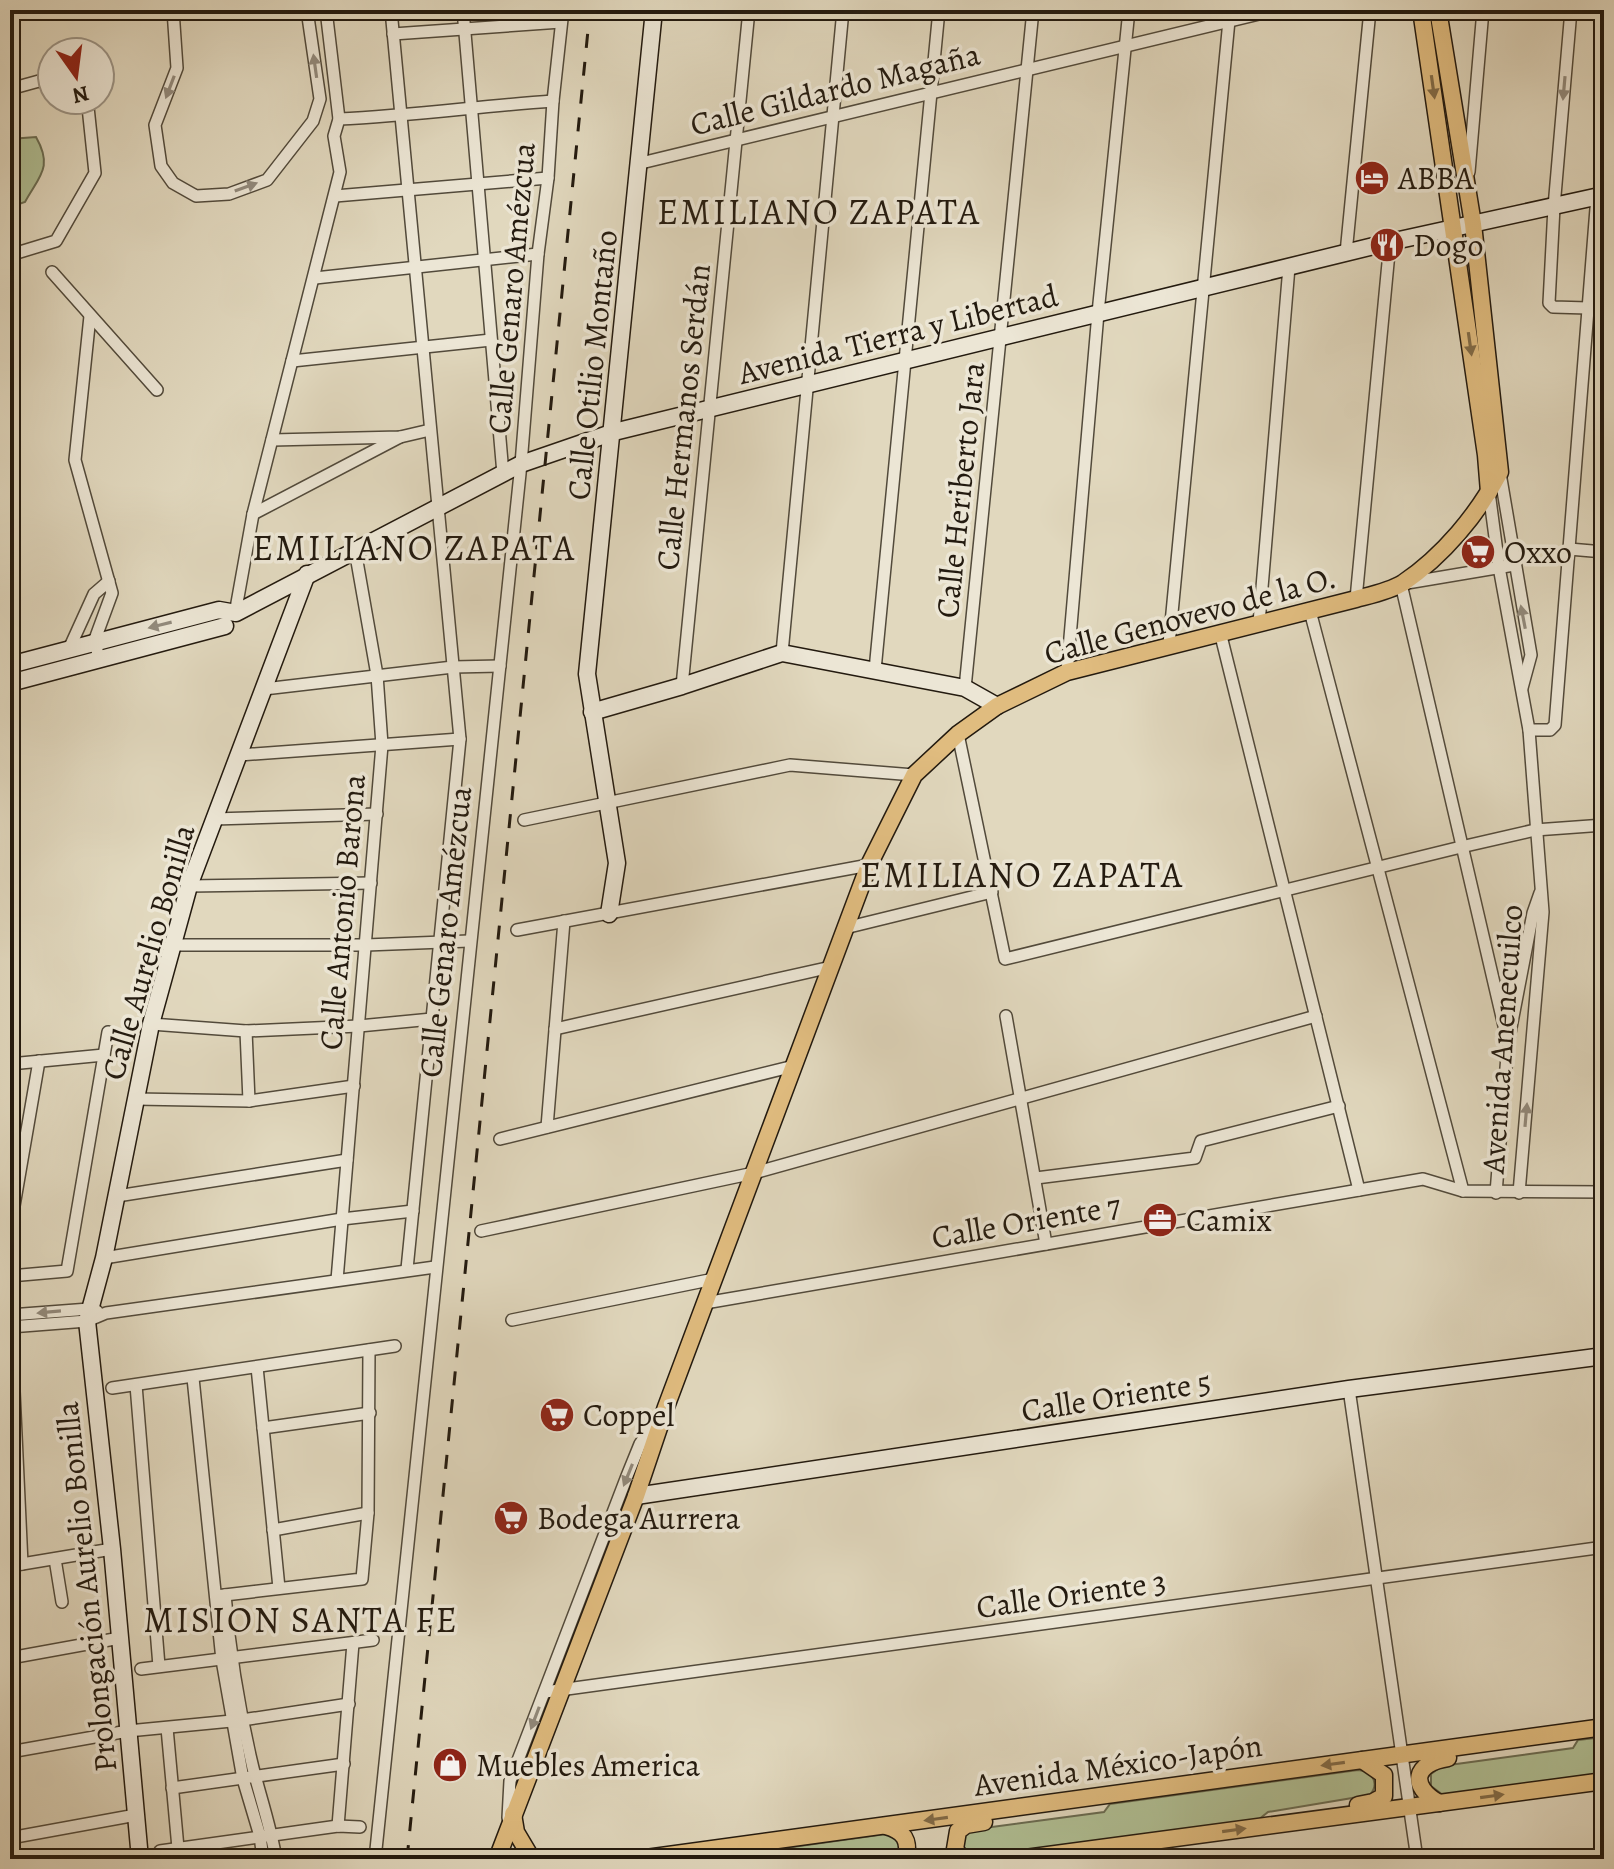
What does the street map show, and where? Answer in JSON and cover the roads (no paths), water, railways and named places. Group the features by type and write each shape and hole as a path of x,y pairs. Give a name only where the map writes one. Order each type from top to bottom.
{"main road":[{"name":"Avenida Anenecuilco","path":"1421,10 1489,492"},
{"name":"Avenida Anenecuilco","path":"1438,10 1473,224 1500,472"},
{"name":"Calle Genovevo de la O.","path":"497,1859 553,1690 636,1496 666,1407 869,865 914,775 958,734 997,706 1067,672 1356,599 1401,584 1453,539 1489,492 1500,472"},
{"name":"Avenida México-Japón","path":"640,1859 1604,1727"},
{"path":"1439,1803 1427,1797 1421,1788 1422,1767 1431,1761 1566,1743 1574,1731"},
{"path":"1263,1827 1289,1818 1373,1802 1384,1796 1384,1775 1362,1760"},
{"path":"1018,1859 1604,1781"},
{"path":"962,1859 955,1849 955,1838 966,1825 1083,1805 1110,1794"},
{"path":"510,1822 532,1859"},
{"path":"886,1825 902,1831 906,1837 906,1859"}],"street":[{"path":"173,10 177,68 155,125 161,166 173,183 196,196 229,194 267,180 313,121 320,99 307,10"},
{"path":"10,665 45,665 219,610 231,619 253,514 340,172 334,136 339,119 326,10"},
{"path":"391,10 460,739 407,1269"},
{"path":"463,10 503,474"},
{"name":"Calle Otilio Montaño","path":"609,914 617,863 587,674 614,432 654,10"},
{"name":"Calle Hermanos Serdán","path":"682,686 749,10"},
{"path":"782,653 843,10"},
{"path":"875,670 939,10"},
{"name":"Calle Heriberto Jara","path":"965,688 1033,10"},
{"path":"1067,672 1098,313 1129,10"},
{"name":"Calle Gildardo Magaña","path":"641,163 1126,45 1229,15 1275,10"},
{"path":"1346,253 1370,10"},
{"path":"1467,193 1483,10"},
{"path":"1571,10 1549,303 1553,307 1588,308"},
{"path":"1169,644 1229,15"},
{"path":"393,34 465,30 562,16"},
{"name":"Calle Genaro Amézcua","path":"375,1859 521,464 562,16"},
{"path":"10,89 36,82"},
{"path":"339,119 553,101"},
{"path":"10,255 56,241 95,173 89,116"},
{"path":"335,196 548,178"},
{"path":"1529,730 1550,730 1555,725 1588,308 1600,196"},
{"name":"Avenida Tierra y Libertad","path":"231,619 307,574 521,464 614,432 1390,242 1600,196"},
{"path":"1356,599 1390,242"},
{"path":"315,278 538,254"},
{"path":"1259,623 1289,267"},
{"path":"52,272 157,390"},
{"path":"90,316 75,460 112,593 97,650"},
{"path":"292,361 491,340"},
{"path":"272,440 400,437 430,430"},
{"path":"253,514 400,437"},
{"name":"Avenida Anenecuilco","path":"1500,472 1531,655 1520,692"},
{"name":"Avenida Anenecuilco","path":"1489,492 1520,692 1529,730 1543,912 1519,1193"},
{"path":"1569,549 1604,552"},
{"name":"Calle Antonio Barona","path":"337,1280 382,745 377,675 355,550"},
{"name":"Calle Genovevo de la O.","path":"1401,584 1514,565"},
{"name":"Calle Aurelio Bonilla","path":"88,1315 104,1258 151,1024 189,886 307,574"},
{"path":"10,683 69,649 94,594 109,581"},
{"path":"1401,584 1508,1043"},
{"path":"1310,611 1463,1191"},
{"path":"1220,632 1359,1190"},
{"path":"69,649 97,650"},
{"path":"592,712 782,653 965,688 997,706"},
{"path":"264,689 453,667 500,666"},
{"path":"958,734 1005,959 1535,830 1604,825"},
{"path":"239,755 460,739"},
{"path":"524,820 790,765 914,775"},
{"path":"214,819 377,814"},
{"path":"517,930 869,865"},
{"path":"189,886 371,883"},
{"name":"Avenida Anenecuilco","path":"1496,1193 1508,1043 1533,913 1541,890"},
{"path":"845,928 992,892"},
{"path":"547,1127 564,921"},
{"path":"172,945 366,945 469,941"},
{"path":"555,1029 831,967"},
{"path":"1495,991 1517,988"},
{"path":"1006,1016 1046,1244"},
{"path":"481,1231 754,1173 1316,1016"},
{"path":"151,1024 246,1031 432,1019"},
{"path":"246,1031 249,1101"},
{"path":"10,1276 67,1271 108,1032"},
{"path":"10,1064 104,1055"},
{"path":"10,1229 39,1061"},
{"path":"500,1139 794,1066"},
{"path":"136,1099 249,1101 354,1086"},
{"path":"1036,1178 1195,1158 1201,1141 1339,1106"},
{"path":"117,1196 347,1160"},
{"name":"Calle Oriente 7","path":"705,1303 1423,1179 1463,1191 1604,1192"},
{"path":"104,1258 342,1219 413,1211"},
{"path":"112,1549 16,1565 10,1327 435,1267"},
{"path":"512,1320 714,1279"},
{"path":"10,1315 88,1315"},
{"name":"Prolongación Aurelio Bonilla","path":"88,1315 140,1859"},
{"path":"112,1388 395,1346"},
{"path":"220,1596 362,1579 368,1513 369,1350"},
{"name":"Calle Oriente 5","path":"636,1496 1349,1389 1604,1356"},
{"path":"257,1367 279,1588"},
{"path":"193,1378 226,1659 249,1778 276,1859"},
{"path":"136,1385 159,1666"},
{"path":"1349,1389 1417,1859"},
{"path":"553,1690 640,1444 666,1407"},
{"path":"263,1428 370,1413"},
{"path":"273,1530 368,1513"},
{"name":"Calle Oriente 3","path":"553,1690 1604,1547"},
{"path":"55,1559 62,1602"},
{"path":"10,1658 120,1638"},
{"path":"141,1669 373,1640"},
{"path":"338,1826 353,1643"},
{"path":"10,1752 128,1731 238,1720 349,1704"},
{"path":"167,1728 178,1848"},
{"path":"172,1788 344,1764"},
{"path":"10,1838 136,1815"},
{"path":"160,1851 338,1826 360,1827"},
{"path":"263,1859 266,1836"}],"railway":[{"path":"407,1859 590,10"}],"place":[{"name":"ABBA","path":"1372,178"},
{"name":"Dogo","path":"1387,245"},
{"name":"Oxxo","path":"1478,552"},
{"name":"Camix","path":"1160,1220"},
{"name":"Coppel","path":"557,1415"},
{"name":"Bodega Aurrera","path":"511,1518"},
{"name":"Muebles America","path":"450,1765"}],"district":[{"name":"EMILIANO ZAPATA","path":"819,211"},
{"name":"EMILIANO ZAPATA","path":"414,547"},
{"name":"EMILIANO ZAPATA","path":"1022,874"},
{"name":"MISION SANTA FE","path":"301,1619"}]}
